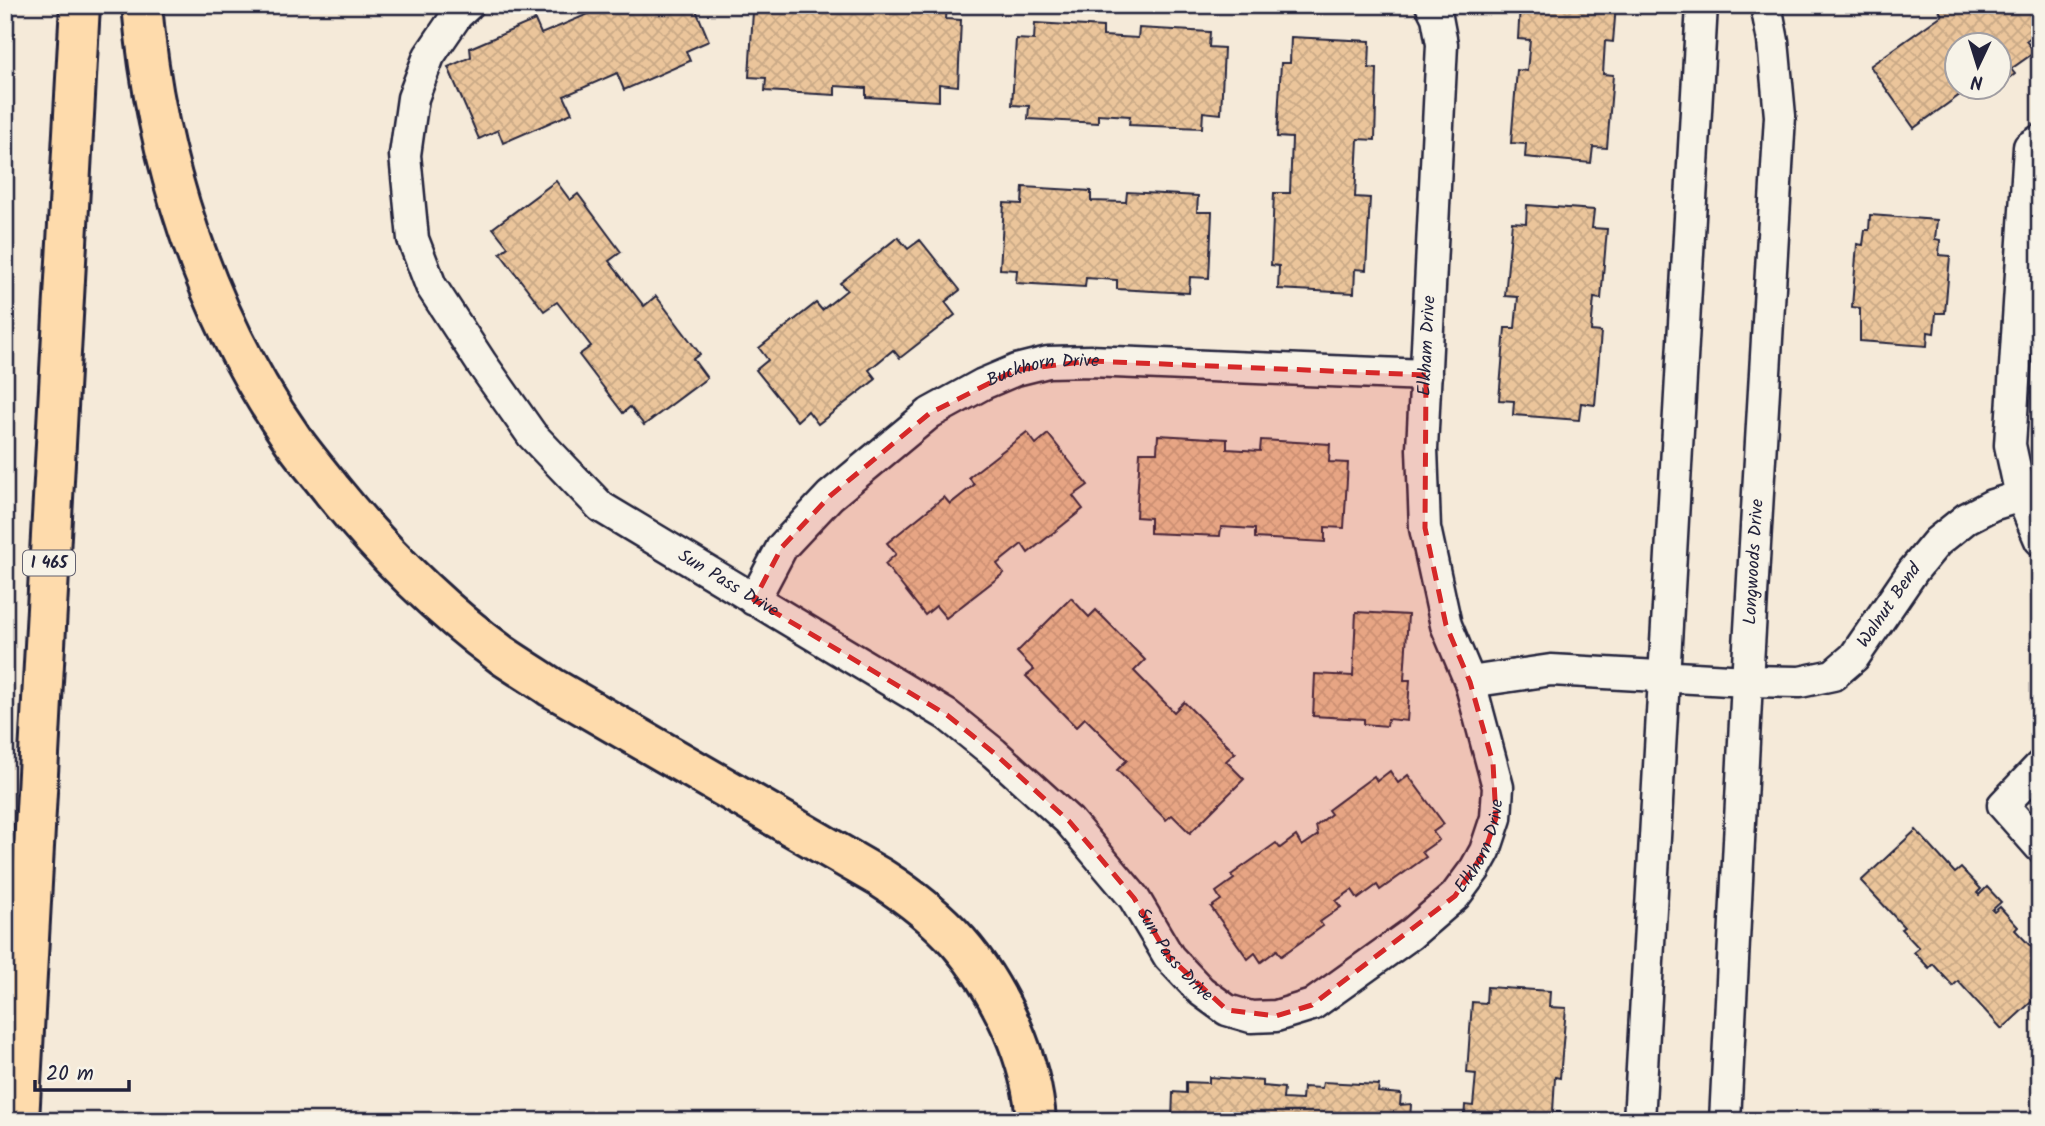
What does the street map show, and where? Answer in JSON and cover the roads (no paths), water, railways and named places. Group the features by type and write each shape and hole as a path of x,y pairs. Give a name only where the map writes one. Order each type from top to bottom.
{"highway":[{"name":"I 465","path":"19,1121 80,5"},
{"path":"142,5 152,90 169,166 195,249 238,348 264,394 293,440 355,519 416,583 502,654 562,693 918,902 979,966 1001,1004 1028,1070 1037,1121"}],"street":[{"name":"Sun Pass Drive","path":"468,5 457,15 429,56 413,98 405,155 413,239 431,286 531,435 601,507 947,716 994,753 1069,821 1134,898 1169,957 1201,991 1227,1010"},
{"name":"Elkham Drive","path":"1431,5 1443,44 1422,449 1425,528 1446,625 1470,682"},
{"path":"1639,1121 1702,5"},
{"name":"Longwoods Drive","path":"1725,1121 1780,116 1773,41 1766,5"},
{"path":"2040,140 2029,147 2010,445 2021,496 2040,540"},
{"name":"Buckhorn Drive","path":"754,600 782,547 830,496 930,413 1016,370 1048,362 1090,361 1426,375"},
{"name":"Walnut Bend","path":"1747,681 1800,682 1833,675 1854,657 1913,571 1937,542 1967,518 1992,505 2021,496"},
{"path":"1470,682 1551,670 1747,681"},
{"name":"Elkhorn Drive","path":"1227,1010 1251,1017 1276,1016 1312,1004 1411,933 1455,896 1485,851 1496,818 1498,788 1470,682"},
{"path":"2040,766 2003,805 2040,847"}]}
